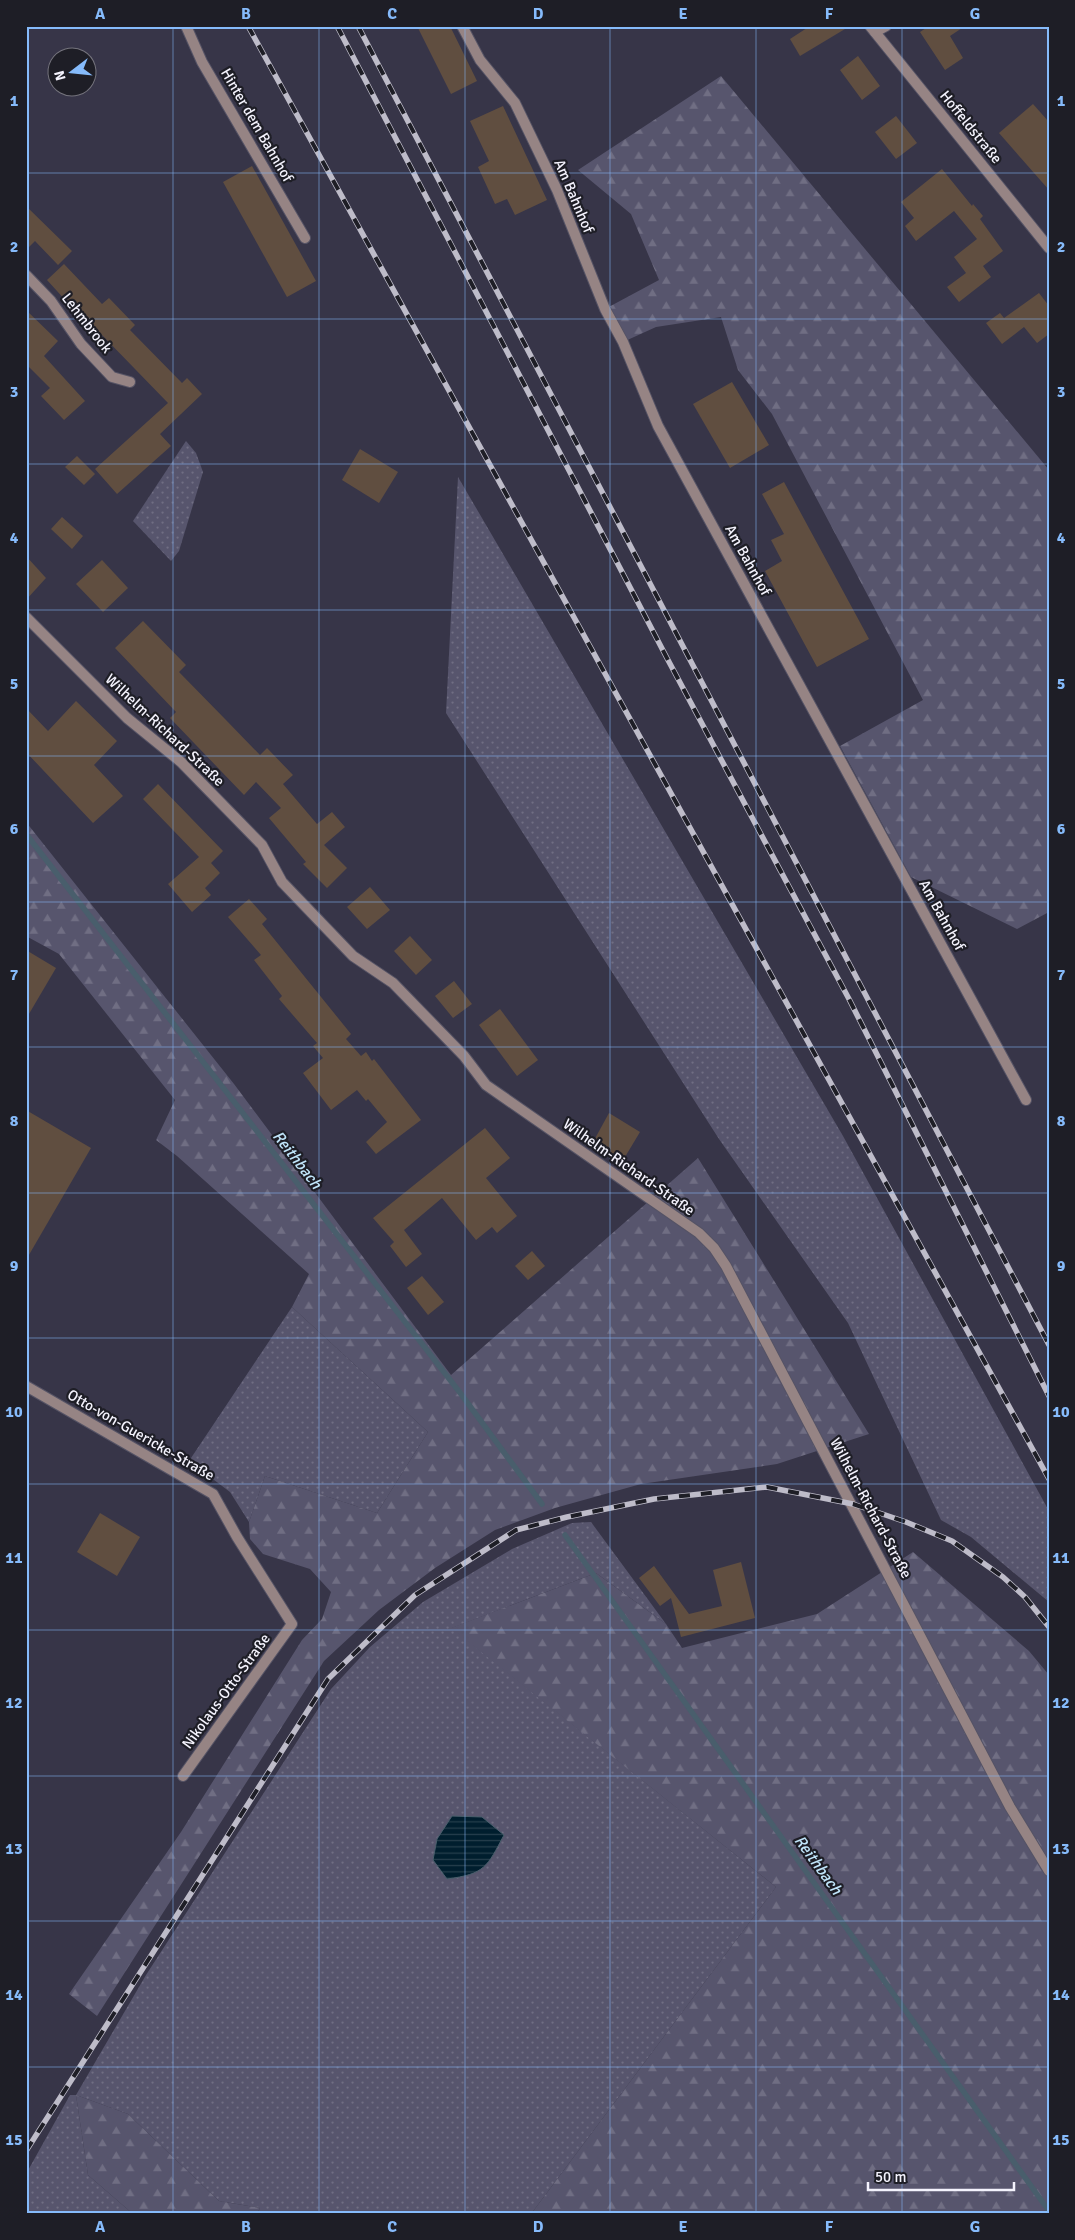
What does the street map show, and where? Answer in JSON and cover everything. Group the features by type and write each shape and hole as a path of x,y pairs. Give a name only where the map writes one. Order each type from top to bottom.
{"street":[{"name":"Hinter dem Bahnhof","path":"186,26 202,62 305,238"},
{"name":"Am Bahnhof","path":"462,26 480,60 514,103 557,190 605,309 623,342 658,426 1026,1100"},
{"path":"873,29 886,26"},
{"name":"Hoffeldstraße","path":"873,29 1049,248"},
{"name":"Lehmbrook","path":"26,275 51,301 81,344 112,377 130,382"},
{"name":"Wilhelm-Richard-Straße","path":"26,617 127,718 181,762 262,845 282,882 353,956 393,984 464,1056 486,1085 699,1233 714,1248 726,1266 844,1487 1010,1807 1049,1871"},
{"name":"Otto-von-Guericke-Straße","path":"26,1386 213,1494 292,1624"},
{"name":"Nikolaus-Otto-Straße","path":"183,1776 292,1624"}],"green space":[{"path":"721,76 1049,470 1049,912 1017,929 911,877 840,746 923,700 772,414 738,370 721,317 656,327 623,342 605,309 659,280 631,214 578,170"},
{"path":"186,441 196,453 203,472 179,551 171,561 133,521"},
{"path":"458,477 843,1136 1049,1511 1049,1602 971,1537 941,1520 848,1323 719,1139 446,713"},
{"path":"26,822 234,1084 451,1375 698,1158 869,1434 777,1464 641,1484 555,1508 495,1530 435,1568 379,1610 324,1661 97,2016 69,1994 181,1832 302,1640 322,1619 331,1592 310,1569 263,1554 250,1539 249,1522 265,1476 377,1513 428,1432 292,1307 309,1274 177,1156 156,1140 175,1100 59,954 26,936"},
{"path":"292,1307 428,1432 377,1513 265,1476 249,1522 230,1492 189,1461"},
{"path":"591,1522 666,1624 596,1573 452,1628 776,1887 531,2214 257,2214 260,2208 219,2201 128,2114 76,2095 146,1975 331,1689 370,1647 423,1602 512,1549 572,1523"},
{"path":"913,1552 1029,1651 1049,1675 1049,2214 531,2214 776,1887 451,1628 596,1573 666,1624 682,1648 817,1614"},
{"path":"70,2095 76,2095 88,2175 133,2214 26,2214 26,2174"},
{"path":"76,2095 128,2114 219,2201 260,2208 257,2214 133,2214 88,2175"}],"water":[{"path":"452,1816 482,1817 504,1835 489,1862 483,1867 470,1875 447,1879 433,1860 437,1839"}],"building":[{"path":"417,26 450,26 477,81 451,94"},
{"path":"810,26 850,26 800,56 790,39"},
{"path":"929,26 965,26 950,36 963,58 945,70 920,32"},
{"path":"858,56 880,86 862,100 840,70"},
{"path":"1033,104 1049,122 1049,190 999,133"},
{"path":"503,106 547,200 515,215 507,199 495,204 478,167 489,161 470,121"},
{"path":"896,116 917,143 896,159 875,132"},
{"path":"252,166 316,281 287,297 223,182"},
{"path":"942,169 972,206 973,204 983,216 980,219 1003,251 983,266 991,277 959,302 947,287 966,273 954,257 977,239 954,211 916,241 905,226 914,218 901,202"},
{"path":"26,206 72,251 58,265 35,241 26,250"},
{"path":"64,264 102,304 109,298 135,325 130,330 182,383 187,378 202,394 160,434 171,446 117,494 95,469 168,403 47,280"},
{"path":"1039,293 1049,306 1049,334 1037,343 1024,327 1002,344 986,323 1000,313 1004,318"},
{"path":"26,310 58,341 44,356 85,401 64,420 41,396 50,388 26,364"},
{"path":"732,382 769,445 730,468 693,404"},
{"path":"360,449 398,472 379,503 342,480"},
{"path":"77,456 95,474 84,485 65,467"},
{"path":"784,482 869,639 817,667 765,571 782,561 771,540 784,534 762,494"},
{"path":"62,517 83,536 72,549 51,529"},
{"path":"26,556 46,578 26,600"},
{"path":"102,560 128,588 103,612 76,584"},
{"path":"143,621 186,665 179,672 260,755 267,748 293,775 283,784 317,824 332,812 345,827 324,845 347,868 327,888 303,864 306,862 269,818 281,808 256,782 244,795 170,718 176,712 115,648"},
{"path":"76,701 117,741 94,765 123,796 93,823 26,752 26,708 48,731"},
{"path":"158,784 223,851 211,863 220,873 205,888 211,895 192,912 168,884 199,857 143,799"},
{"path":"370,887 390,910 367,929 347,907"},
{"path":"249,899 267,919 262,924 351,1034 346,1039 361,1056 366,1052 372,1061 374,1059 421,1120 376,1154 366,1142 387,1122 368,1099 366,1101 357,1090 331,1110 303,1073 323,1058 313,1046 317,1043 279,999 282,996 254,960 261,955 228,917"},
{"path":"410,936 432,960 416,975 394,951"},
{"path":"26,950 56,968 26,1019"},
{"path":"454,981 472,1004 453,1018 435,996"},
{"path":"500,1009 538,1060 517,1076 479,1025"},
{"path":"26,1110 91,1148 26,1260"},
{"path":"609,1113 640,1132 622,1162 592,1144"},
{"path":"485,1128 510,1158 486,1178 517,1216 497,1233 492,1227 476,1240 442,1198 404,1230 422,1254 406,1267 390,1246 394,1242 373,1218"},
{"path":"532,1251 545,1266 528,1280 515,1266"},
{"path":"422,1276 444,1302 428,1315 407,1288"},
{"path":"100,1513 140,1537 117,1576 77,1552"},
{"path":"741,1562 755,1618 681,1637 671,1598 660,1606 639,1578 654,1566 689,1614 722,1606 713,1570"}],"waterway":[{"name":"Reithbach","path":"26,834 461,1394 542,1504"},
{"name":"Reithbach","path":"565,1535 1049,2211"}],"railway":[{"path":"248,26 1049,1479"},
{"path":"337,26 668,660 849,999 1049,1396"},
{"path":"358,26 1049,1345"},
{"path":"26,2151 328,1679 415,1595 516,1530 567,1517 654,1499 767,1487 853,1504 906,1522 952,1541 1003,1577 1025,1597 1049,1627"}]}
